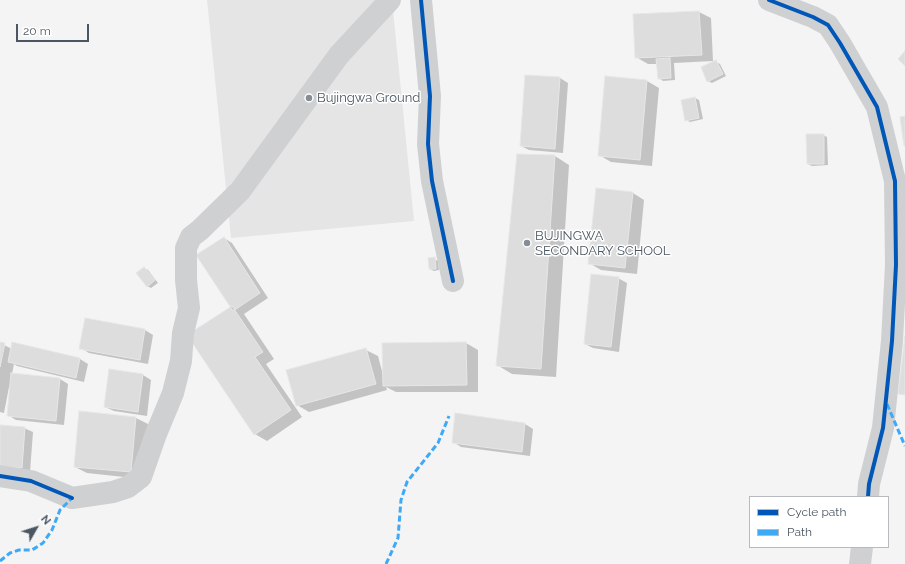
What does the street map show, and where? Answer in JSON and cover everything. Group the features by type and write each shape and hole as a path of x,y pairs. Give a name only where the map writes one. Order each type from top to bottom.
{"street":[{"path":"0,476 31,481 72,498 113,492 128,487 141,477 156,434 173,393 181,361 183,333 189,308 186,280 186,248 191,237 240,191 339,55 390,0"},
{"path":"421,0 430,96 428,144 432,181 453,281"},
{"path":"769,0 813,17 828,25 877,107 895,181 896,265 892,341 883,428 869,484 868,496"},
{"path":"860,564 862,548"}],"shaded area":[{"name":"Bujingwa Ground","path":"207,0 392,0 414,221 231,238"}],"building":[{"path":"699,11 702,55 635,58 633,14"},
{"path":"905,51 905,66 898,59"},
{"path":"670,58 671,78 658,79 656,59"},
{"path":"716,60 723,74 707,82 701,67"},
{"path":"525,75 560,77 555,149 520,146"},
{"path":"605,76 647,80 640,160 598,156"},
{"path":"695,97 699,118 685,121 681,100"},
{"path":"905,116 905,146 904,146 900,117"},
{"path":"806,134 824,134 824,164 807,164"},
{"name":"BUJINGWA SECONDARY SCHOOL","path":"517,154 555,155 541,369 496,366"},
{"path":"596,188 633,192 625,268 588,264"},
{"path":"224,237 260,293 233,311 196,255"},
{"path":"435,257 436,269 429,269 428,258"},
{"path":"144,267 155,280 147,287 136,273"},
{"path":"591,274 619,277 611,347 584,344"},
{"path":"232,306 263,352 255,357 291,410 254,435 187,335"},
{"path":"85,318 145,329 140,360 79,349"},
{"path":"905,336 905,395 898,394"},
{"path":"0,342 5,343 0,367"},
{"path":"12,342 80,358 76,378 8,362"},
{"path":"466,342 467,385 383,386 382,343"},
{"path":"366,348 376,384 296,406 286,370"},
{"path":"109,369 143,374 138,412 104,407"},
{"path":"11,373 60,378 56,421 7,416"},
{"path":"79,411 136,417 131,472 74,467"},
{"path":"455,413 525,423 522,452 452,443"},
{"path":"0,425 25,427 22,468 0,466"}],"marked path":[{"path":"887,404 905,446"},
{"path":"386,564 398,538 401,500 407,482 438,443 449,416"},
{"path":"0,561 10,553 19,550 32,550 43,543 52,530 60,510 72,498"}],"cycle path":[{"path":"421,0 430,96 428,144 432,181 453,281"},
{"path":"769,0 813,17 828,25 877,107 895,181 896,265 892,341 883,428 869,484 868,496"},
{"path":"0,476 31,481 72,498"}],"place":[{"name":"Bujingwa Ground","path":"309,98"},
{"name":"BUJINGWA SECONDARY SCHOOL","path":"527,243"}]}
